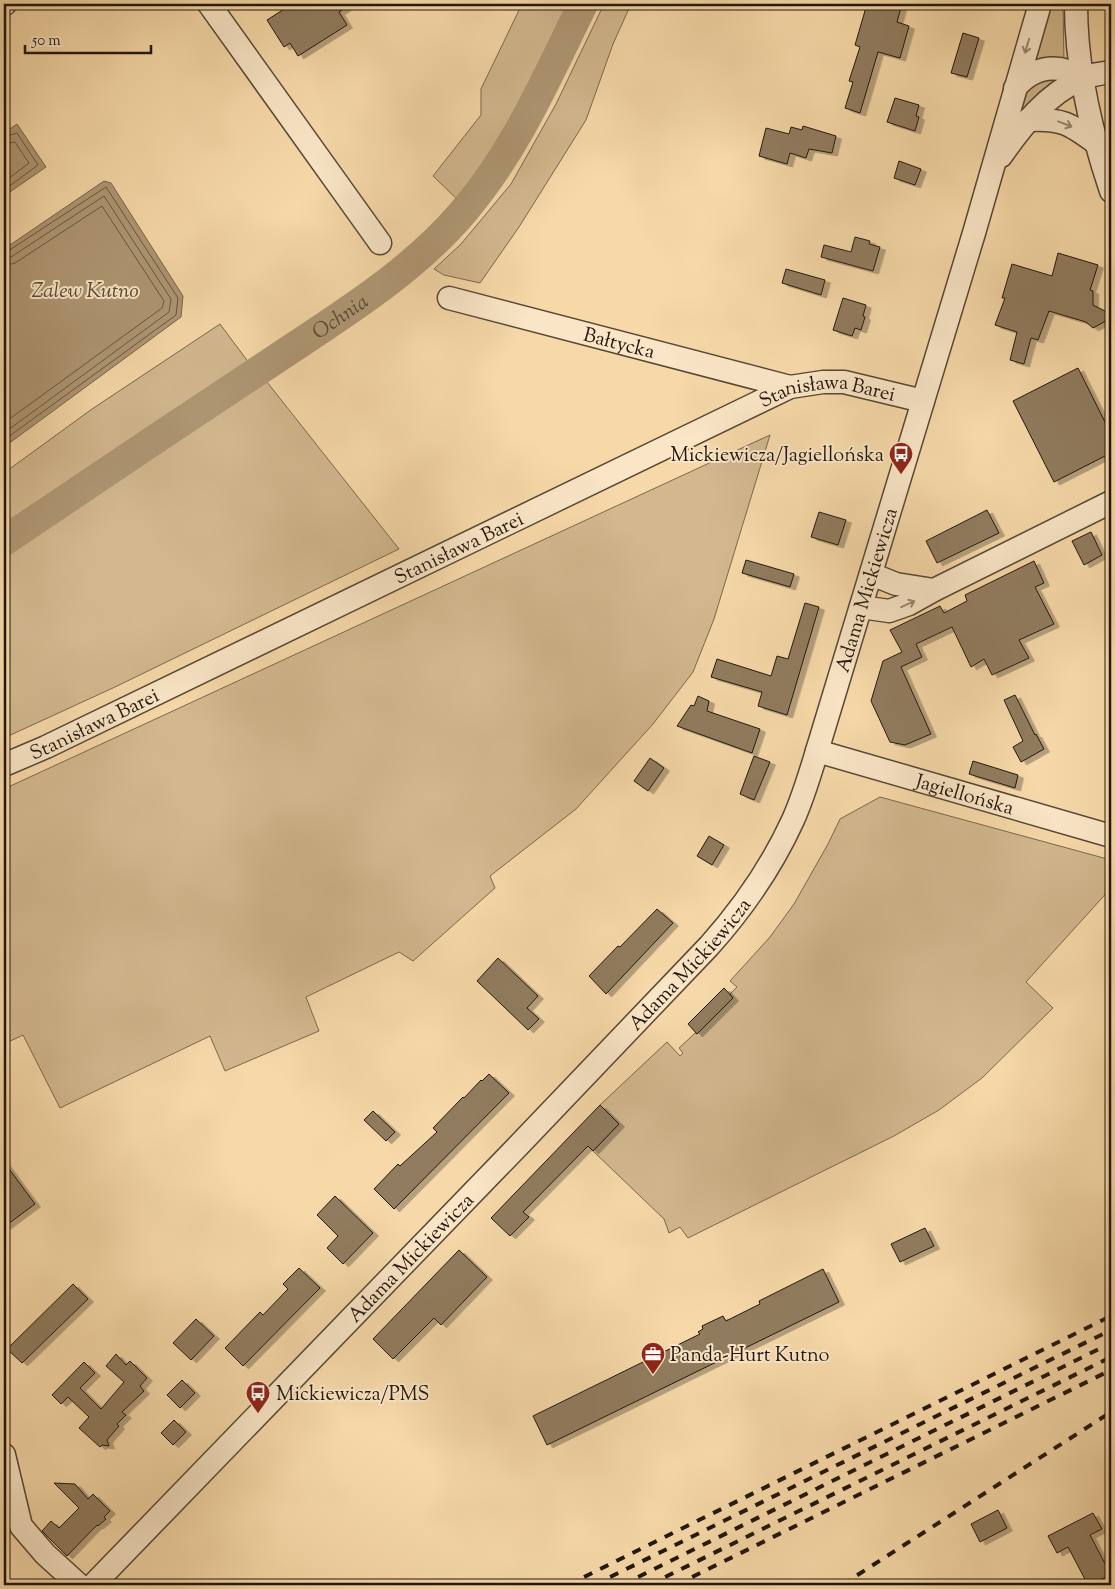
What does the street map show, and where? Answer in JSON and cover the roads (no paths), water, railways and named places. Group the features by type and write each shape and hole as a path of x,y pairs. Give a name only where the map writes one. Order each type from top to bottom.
{"street":[{"path":"209,4 380,243"},
{"name":"Adama Mickiewicza","path":"93,1585 512,1153 733,920 763,875 793,820 818,751 1040,4"},
{"path":"1076,4 1082,78 1096,143 1111,192"},
{"path":"1015,88 1030,73 1043,70 1060,69 1082,78 1111,72"},
{"name":"Adama Mickiewicza","path":"993,167 1028,120 1047,102 1082,78"},
{"path":"1028,120 1048,119 1064,123 1075,128 1096,143"},
{"name":"Bałtycka","path":"449,298 790,387"},
{"name":"Stanisława Barei","path":"4,765 46,747 790,387 824,382 844,382 923,402"},
{"path":"861,607 889,611 909,604 1111,502"},
{"path":"871,574 896,584 934,590"},
{"name":"Jagiellońska","path":"818,751 1111,836"},
{"path":"4,1455 21,1526 45,1554 79,1585"}],"water":[{"path":"17,124 46,167 4,196 4,133"},
{"name":"Zalew Kutno","path":"104,181 111,183 183,296 181,317 4,447 4,249"}],"waterway":[{"name":"Ochnia","path":"4,541 345,313 420,256 464,211 500,163 544,85 583,4"}],"railway":[{"path":"568,1585 1111,1316"},
{"path":"594,1585 1111,1330"},
{"path":"622,1585 1111,1343"},
{"path":"649,1585 1111,1357"},
{"path":"676,1585 1111,1370"},
{"path":"842,1585 1111,1412"}],"place":[{"name":"Mickiewicza/Jagiellońska","path":"901,475"},
{"name":"Panda-Hurt Kutno","path":"653,1375"},
{"name":"Mickiewicza/PMS","path":"258,1414"}]}
